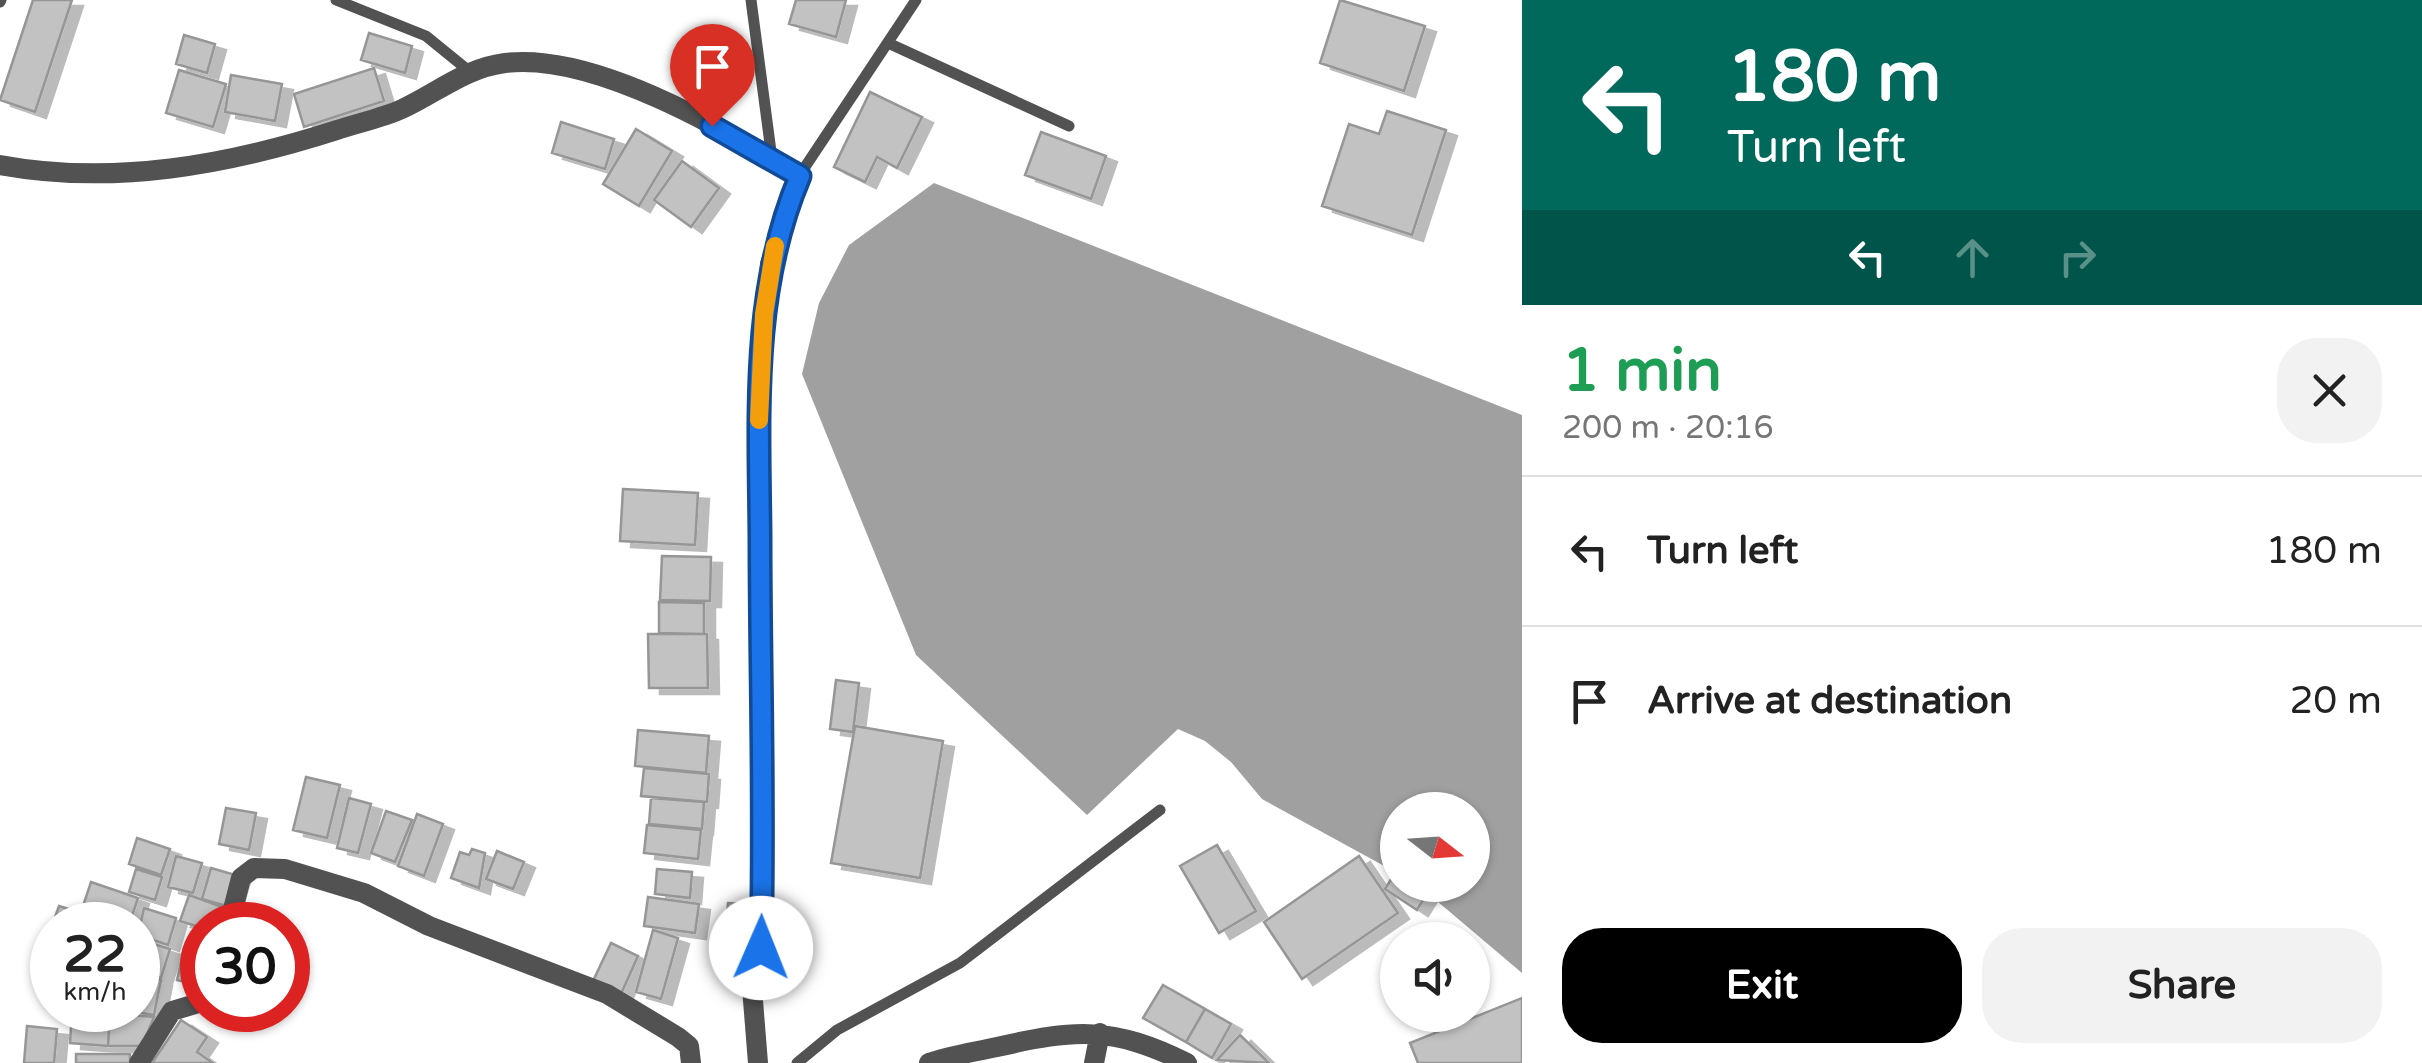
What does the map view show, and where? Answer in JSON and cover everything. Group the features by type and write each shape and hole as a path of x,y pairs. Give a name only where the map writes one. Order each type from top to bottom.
{"street":[{"path":"0,165 53,174 194,168 304,141 401,110 469,71 508,62 568,67 682,109 800,176 780,222 770,264 758,381 762,915 761,948 752,988 758,1063"},
{"path":"236,902 242,878 254,868 285,869 364,894 429,926 607,994 678,1037 688,1046 691,1063"},
{"path":"139,1063 172,1011 180,1009"},
{"path":"933,1062 1064,1032 1100,1033 1151,1046 1187,1063"},
{"path":"1094,1063 1100,1033"}],"lane":[{"path":"336,0 426,36 469,71"},
{"path":"751,0 772,159"},
{"path":"800,176 916,0"},
{"path":"888,43 1069,126"},
{"path":"797,1063 837,1030 960,963 1160,810"}],"shaded area":[{"path":"934,183 1522,415 1522,973 1490,946 1490,922 1462,922 1438,902 1490,902 1490,792 1380,792 1380,864 1262,799 1231,762 1205,741 1178,729 1087,815 916,655 802,374 819,303 849,245"}],"building":[{"path":"33,0 72,0 35,112 0,100"},
{"path":"796,0 846,0 836,37 789,24"},
{"path":"1340,0 1425,26 1404,91 1320,63"},
{"path":"369,33 412,46 405,73 361,60"},
{"path":"184,35 215,44 207,73 176,64"},
{"path":"374,68 384,101 304,127 294,94"},
{"path":"179,70 226,84 213,127 166,113"},
{"path":"231,75 282,84 275,121 225,112"},
{"path":"870,92 922,117 897,168 877,157 865,182 834,167"},
{"path":"1387,111 1446,130 1412,235 1322,206 1349,124 1379,134"},
{"path":"561,122 614,139 605,169 552,153"},
{"path":"636,129 672,151 639,206 603,184"},
{"path":"1041,132 1106,156 1091,199 1025,175"},
{"path":"682,161 719,188 691,227 654,200"},
{"path":"623,489 698,493 695,545 620,541"},
{"path":"662,556 711,557 710,601 660,600"},
{"path":"659,602 704,603 704,634 659,633"},
{"path":"648,634 707,634 708,688 649,688"},
{"path":"836,680 859,683 853,732 830,729"},
{"path":"855,726 943,741 920,878 831,863"},
{"path":"638,730 709,736 706,773 635,766"},
{"path":"644,768 709,774 707,802 641,796"},
{"path":"306,777 340,785 327,838 293,830"},
{"path":"349,798 371,804 358,853 337,848"},
{"path":"651,798 704,802 702,829 649,824"},
{"path":"226,808 256,813 249,850 219,844"},
{"path":"386,811 412,820 395,862 371,853"},
{"path":"417,814 443,824 424,876 398,866"},
{"path":"647,825 701,830 698,859 644,853"},
{"path":"137,838 170,849 161,875 129,864"},
{"path":"1217,845 1256,911 1219,933 1180,866"},
{"path":"472,849 485,853 479,888 451,878 460,852 469,855"},
{"path":"497,851 524,862 513,889 486,879"},
{"path":"176,856 202,863 193,893 168,887"},
{"path":"1359,856 1380,887 1380,902 1390,902 1398,913 1302,979 1264,922"},
{"path":"211,868 239,876 231,902 202,899"},
{"path":"136,869 162,877 155,900 129,892"},
{"path":"657,869 692,872 690,898 655,894"},
{"path":"91,882 138,898 137,902 84,902"},
{"path":"189,895 208,902 187,902"},
{"path":"648,897 699,904 695,933 644,926"},
{"path":"1405,902 1422,902 1417,910"},
{"path":"728,903 756,905 754,929 726,926"},
{"path":"160,913 176,918 168,945 160,942"},
{"path":"653,930 678,938 661,999 636,992"},
{"path":"611,943 638,956 621,994 593,981"},
{"path":"160,946 170,949 160,978"},
{"path":"1163,985 1205,1009 1186,1042 1143,1018"},
{"path":"1522,998 1522,1063 1418,1063 1410,1043 1437,1032 1490,1032 1490,1011"},
{"path":"1205,1009 1231,1024 1212,1058 1186,1042"},
{"path":"180,1021 180,1032 199,1032 207,1037 197,1052 213,1063 152,1063"},
{"path":"27,1026 30,1032 57,1032 54,1063 24,1063"},
{"path":"71,1032 109,1032 108,1046 70,1043"},
{"path":"109,1032 148,1032 142,1046 108,1046"},
{"path":"1240,1035 1269,1063 1217,1060"},
{"path":"76,1054 130,1054 130,1063 76,1063"}],"slow traffic":[{"path":"759,420 764,314 775,246"}],"route":[{"path":"712,126 800,176 780,222 770,264 758,381 761,948"}]}
